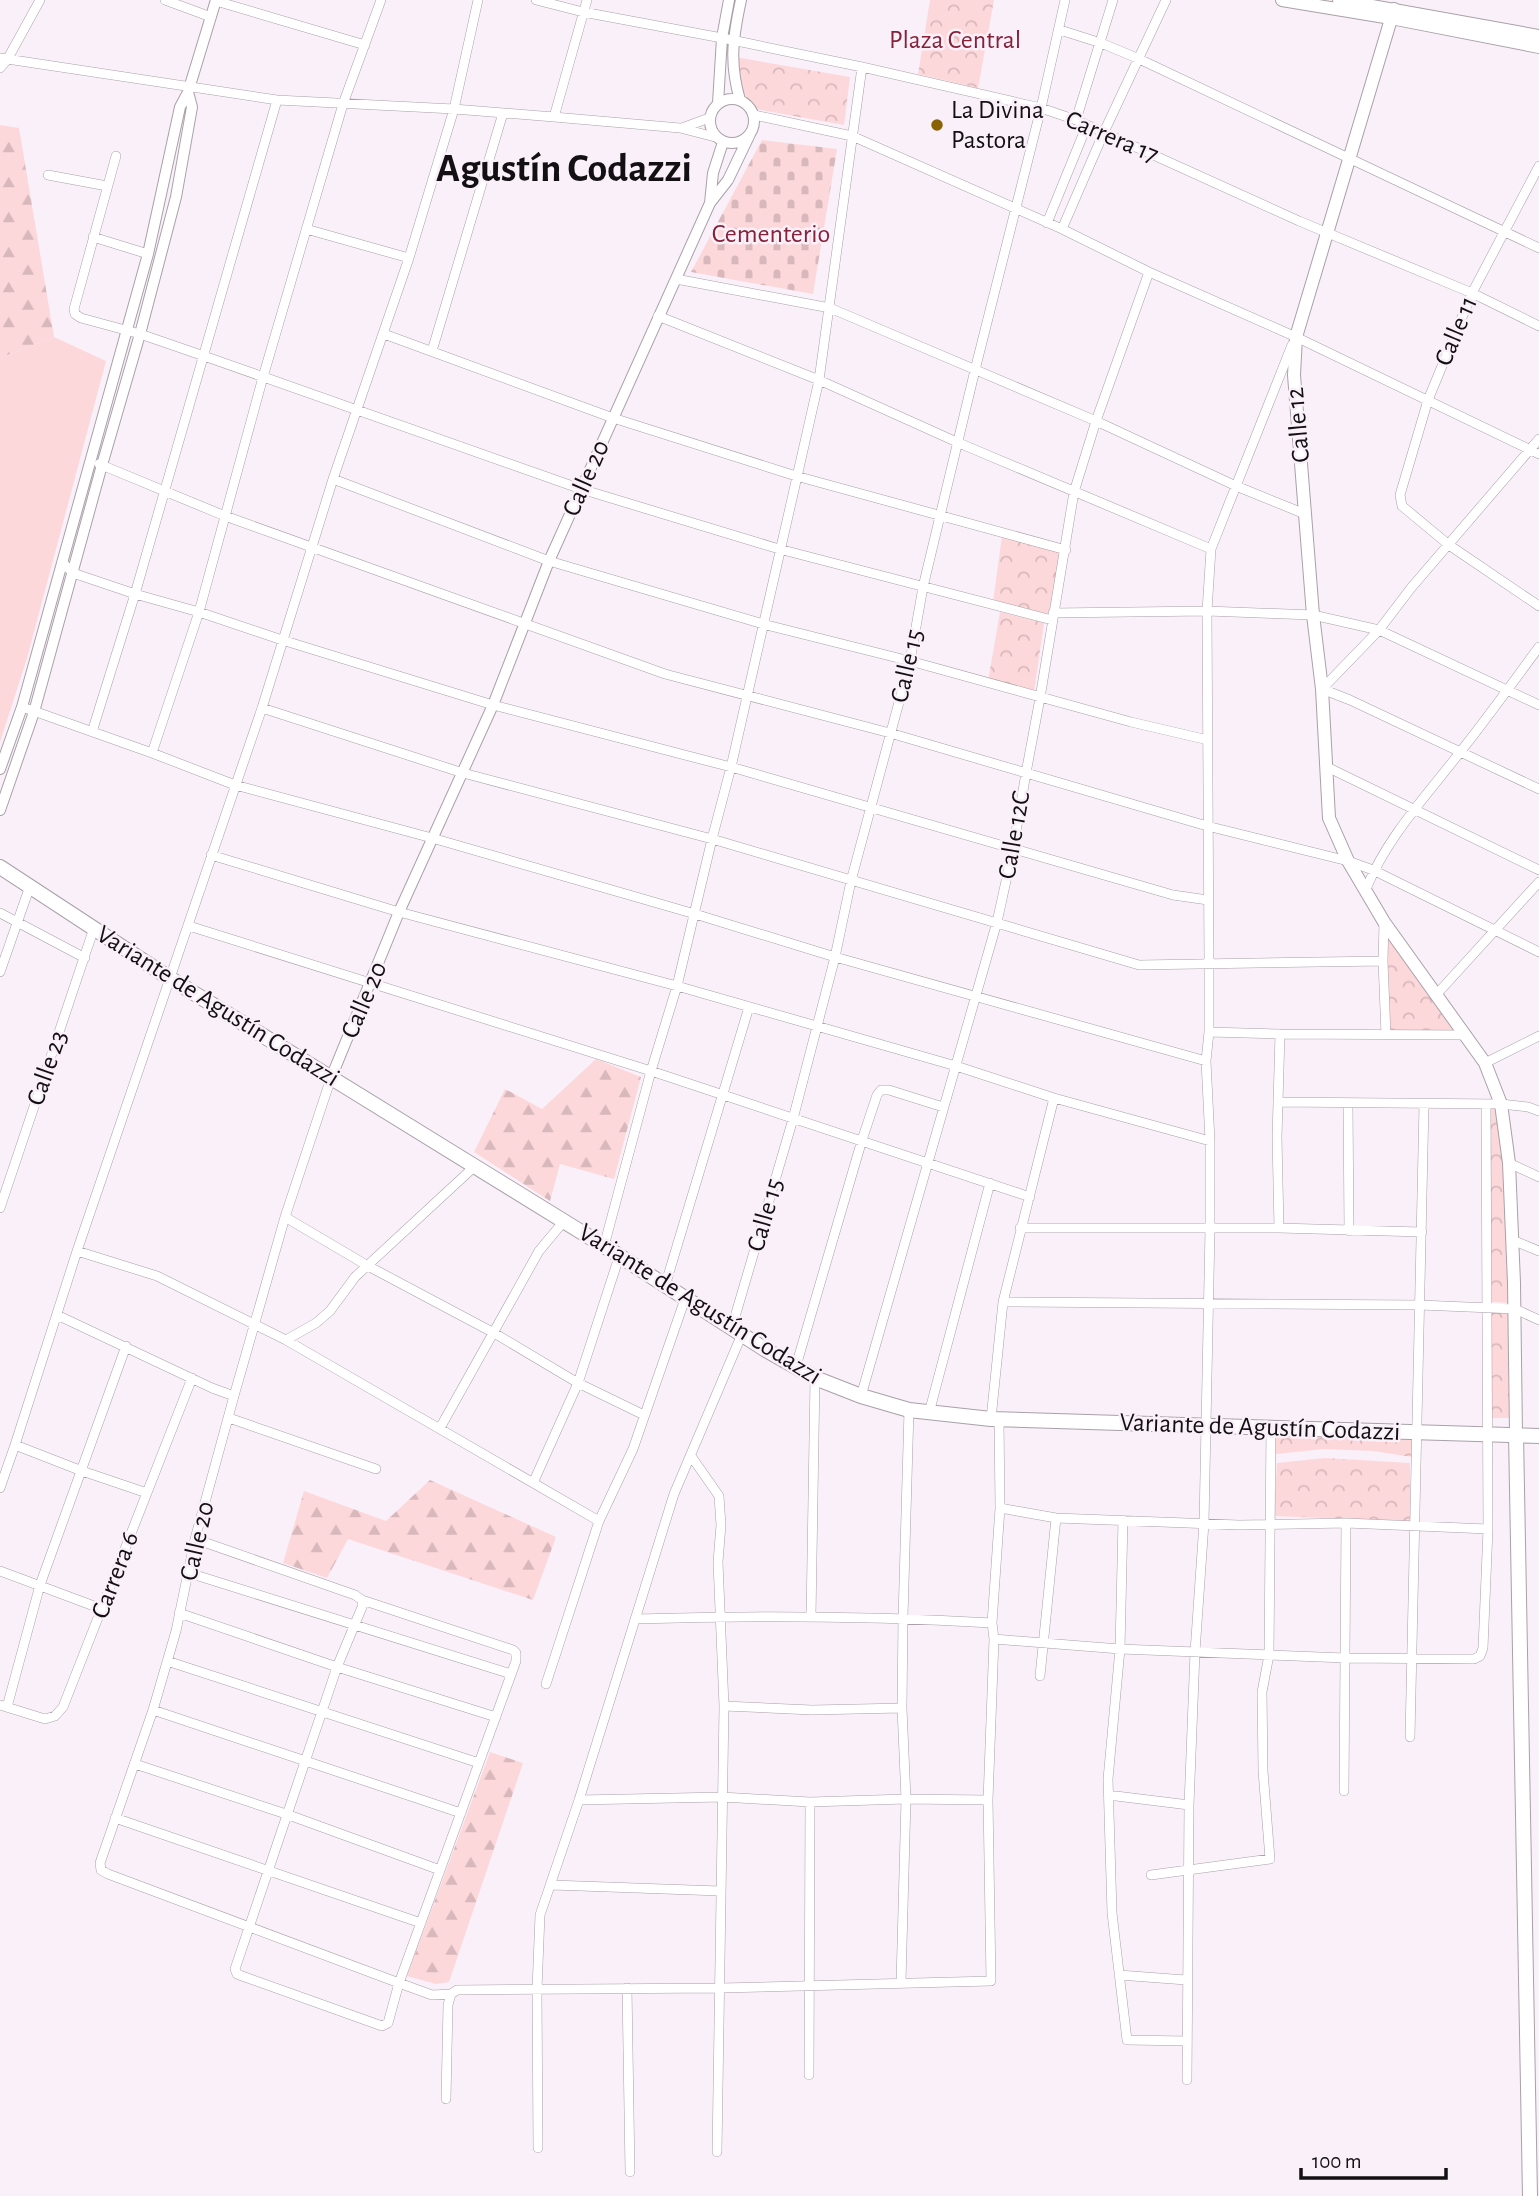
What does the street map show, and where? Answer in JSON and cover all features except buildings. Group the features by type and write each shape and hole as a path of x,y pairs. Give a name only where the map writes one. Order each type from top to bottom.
{"main road":[{"path":"1282,0 1394,9 1539,47"},
{"path":"1339,0 1539,36"},
{"name":"Calle 12","path":"1394,9 1296,337 1294,374 1313,615 1322,689 1329,818 1348,861 1384,922 1485,1063 1501,1104 1509,1163 1515,1309 1516,1434"},
{"name":"Variante de Agustín Codazzi","path":"0,867 171,979 564,1221 766,1350 815,1378 861,1396 909,1410 995,1419 1539,1436"},
{"path":"1516,1434 1531,2196"}],"street":[{"path":"40,0 2,62 277,100 454,109 680,128 733,144 743,141 754,125 754,115 749,106 740,100 729,98 712,109 710,128 719,139"},
{"path":"165,0 211,17"},
{"path":"152,752 199,611 343,104 381,0"},
{"path":"0,1488 77,1251 262,708 333,479 409,258 454,109 478,0"},
{"name":"Carrera 17","path":"536,0 583,12 862,67 1041,108 1104,132 1327,232 1472,293 1539,326"},
{"path":"554,117 587,0"},
{"path":"718,103 727,40 729,0"},
{"path":"740,100 727,40 741,0"},
{"name":"Calle 15","path":"538,2148 537,1989 541,1915 674,1494 691,1456 737,1331 818,1026 851,881 909,661 923,587 1017,209 1065,0"},
{"path":"1076,120 1113,0"},
{"path":"1062,229 1137,58 1166,0"},
{"path":"0,769 22,707 148,254 180,107 216,1 365,45"},
{"path":"1060,30 1137,58 1539,248"},
{"path":"604,1246 695,914 819,380 862,67"},
{"path":"0,810 34,712 176,197 192,107 188,89"},
{"path":"92,732 135,594 277,100"},
{"path":"432,351 503,113"},
{"path":"754,115 852,136 1296,337 1535,452"},
{"path":"680,128 709,118"},
{"path":"1047,223 1087,125"},
{"name":"Calle 20","path":"249,1926 108,1874 101,1870 100,1863 153,1710 234,1396 285,1217 331,1078 400,912 492,705 549,561 710,203 728,180 750,134"},
{"name":"Calle 20","path":"710,203 719,139"},
{"path":"116,156 74,309 75,314 81,318 140,334 581,489 779,549 1052,617 1207,611 1313,615 1379,630 1539,705"},
{"name":"Calle 11","path":"1449,545 1402,506 1400,495 1427,400 1472,293 1539,166"},
{"path":"48,175 107,186"},
{"path":"306,229 409,258"},
{"path":"93,237 148,254"},
{"name":"Calle 12C","path":"861,1396 997,922 1041,698 1074,492 1149,272"},
{"path":"676,279 830,308 1096,421 1236,486 1306,514"},
{"path":"658,316 819,380 959,443 1212,549"},
{"path":"384,334 613,418 796,476 1066,550"},
{"path":"1187,2080 1187,1869 1195,1652 1205,1523 1210,1229 1206,1061 1209,1032 1207,611 1212,549 1296,337"},
{"path":"1539,439 1535,452 1410,588 1379,630 1322,689 1539,789"},
{"path":"90,461 225,516 665,674 890,733 1207,826 1348,861 1373,870 1539,952"},
{"path":"333,479 549,561 763,624 1208,740"},
{"path":"1449,545 1539,606"},
{"path":"62,562 73,573 135,594 199,611 282,640 492,705 731,768 1173,895 1208,900"},
{"path":"1366,889 1373,870 1414,809 1539,647"},
{"path":"22,707 152,752 235,785 432,838 835,957 1206,1061"},
{"path":"262,708 463,773 712,839 1139,965 1383,961"},
{"path":"1327,767 1539,870"},
{"path":"211,855 400,912 677,986 957,1066 1054,1098 1210,1141"},
{"path":"1436,995 1539,883"},
{"path":"0,972 30,886"},
{"path":"0,913 85,958"},
{"path":"1384,922 1386,1034"},
{"path":"189,926 651,1071 1030,1197"},
{"name":"Calle 23","path":"0,1208 94,928"},
{"path":"664,1286 749,1007"},
{"path":"1209,1032 1464,1035"},
{"path":"1279,1228 1277,1137 1280,1034"},
{"path":"1485,1063 1539,1036"},
{"path":"796,1366 877,1095 881,1090 889,1090 943,1107"},
{"path":"249,1926 432,1995 451,1994 457,1990 468,1989 721,1988 991,1980 988,1800 992,1623 1000,1508 995,1419 1003,1302 1054,1098"},
{"path":"1279,1102 1501,1104 1539,1111"},
{"path":"1348,1104 1349,1231"},
{"path":"1410,1737 1424,1104"},
{"path":"993,1639 1120,1649 1345,1658 1411,1660 1474,1659 1480,1656 1483,1648 1488,1529 1486,1104"},
{"path":"1509,1163 1539,1177"},
{"path":"286,1340 316,1323 330,1311 346,1287 475,1166"},
{"path":"929,1413 990,1183"},
{"path":"285,1217 578,1383 644,1415"},
{"path":"440,1428 539,1251 564,1221"},
{"path":"1020,1228 1279,1228 1422,1232"},
{"path":"1512,1240 1539,1251"},
{"path":"77,1251 158,1276 286,1340 599,1521"},
{"path":"533,1483 578,1383 619,1257"},
{"path":"547,1684 599,1521 633,1449 685,1299"},
{"path":"1003,1302 1420,1304 1515,1309 1539,1320"},
{"path":"57,1315 234,1396"},
{"path":"3,1706 40,1585 126,1346"},
{"name":"Carrera 6","path":"3,1706 45,1719 55,1716 63,1707 192,1378"},
{"path":"811,1617 815,1378"},
{"path":"901,1982 906,1799 902,1618 909,1410"},
{"path":"229,1418 376,1469"},
{"path":"1151,1875 1270,1859 1263,1771 1262,1692 1269,1655 1271,1427"},
{"path":"16,1445 148,1493"},
{"path":"691,1456 719,1496 721,1525 718,1562 724,1706 717,2152"},
{"path":"1000,1508 1056,1518 1239,1525 1346,1523 1488,1529"},
{"path":"1040,1676 1056,1518"},
{"path":"1123,1520 1120,1649 1108,1779 1112,1913 1119,1975 1127,2040 1187,2041"},
{"path":"1344,1791 1346,1523"},
{"path":"195,1539 516,1653 516,1661 387,2023 382,2026 237,1974 235,1969 286,1814 362,1600"},
{"path":"0,1571 102,1609"},
{"path":"189,1573 511,1674"},
{"path":"179,1613 496,1717"},
{"path":"635,1619 722,1616 902,1618 992,1623"},
{"path":"167,1661 479,1763"},
{"path":"724,1706 812,1710 902,1708"},
{"path":"153,1710 461,1813"},
{"path":"135,1764 286,1814 440,1870"},
{"path":"1108,1795 1189,1805"},
{"path":"579,1800 722,1797 810,1802 988,1800"},
{"path":"809,2076 810,1802"},
{"path":"115,1818 421,1923"},
{"path":"552,1885 720,1891"},
{"path":"1119,1975 1186,1980"},
{"path":"627,1988 630,2172"},
{"path":"446,2099 447,2005 451,1994"}],"green space":[{"name":"Plaza Central","path":"930,0 994,0 978,88 918,74"},
{"path":"735,57 850,77 844,125 755,109 737,83"},
{"path":"0,125 19,128 54,337 0,358"},
{"name":"Cementerio","path":"762,140 837,149 813,294 691,272"},
{"path":"54,337 106,361 27,658 0,742 0,358"},
{"path":"1002,536 1062,552 1049,614 993,602"},
{"path":"1000,612 1044,623 1034,692 988,681"},
{"path":"1387,935 1455,1031 1390,1030"},
{"path":"596,1059 641,1077 614,1179 560,1164 550,1201 474,1152 505,1089 542,1109"},
{"path":"1489,1108 1497,1109 1504,1164 1509,1303 1491,1302"},
{"path":"1491,1311 1508,1313 1510,1418 1490,1418"},
{"path":"1275,1435 1412,1439 1412,1457 1373,1451 1323,1449 1276,1454"},
{"path":"1325,1458 1410,1463 1410,1521 1274,1516 1277,1463"},
{"path":"430,1480 556,1537 533,1600 348,1539 327,1578 283,1563 304,1491 386,1521"},
{"path":"490,1752 523,1763 449,1982 436,1984 407,1976"}],"place":[{"name":"La Divina Pastora","path":"937,125"}],"district":[{"name":"Agustín Codazzi","path":"564,169"}]}
